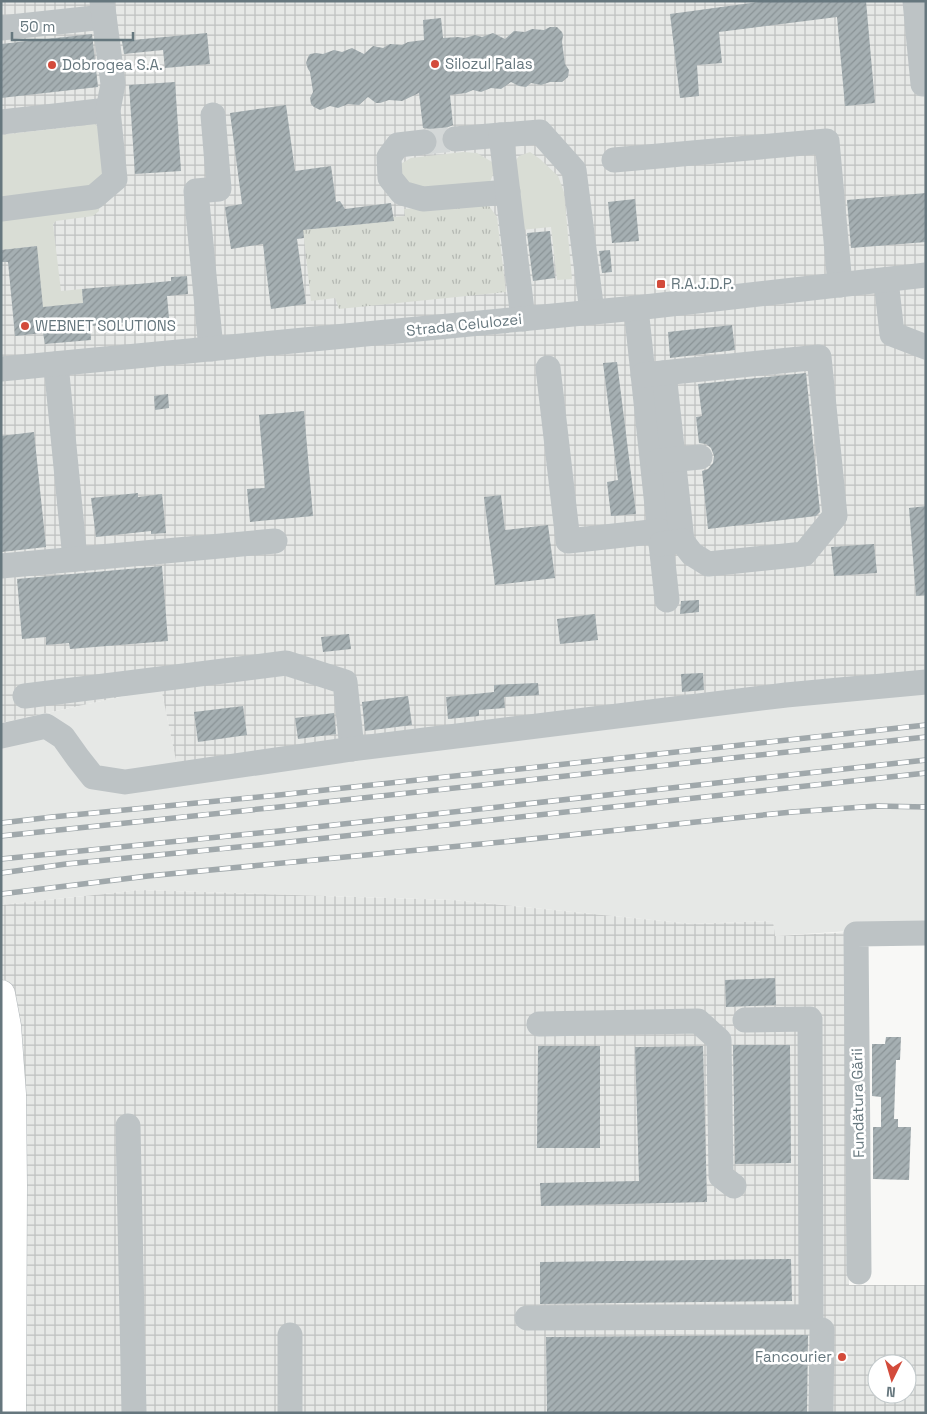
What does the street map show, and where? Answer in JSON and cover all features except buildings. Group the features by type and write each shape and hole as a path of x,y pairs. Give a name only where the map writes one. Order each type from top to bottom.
{"main road":[{"path":"1,994 7,1026 12,1094 12,1413"}],"street":[{"path":"915,1 923,84 926,83"},
{"path":"1,28 103,9 113,84 108,110 115,179 94,197 1,209"},
{"path":"1,122 108,110"},
{"path":"211,349 196,191 219,189 213,115"},
{"path":"455,139 540,132 574,170 592,312"},
{"path":"501,135 523,319"},
{"path":"424,142 398,145 389,157 390,178 402,193 422,199 508,192"},
{"path":"614,160 827,142 840,285"},
{"name":"Strada Celulozei","path":"1,369 636,308 926,275"},
{"path":"886,280 892,334 926,348"},
{"path":"636,308 654,374 663,461 667,539 667,600"},
{"path":"548,368 568,541 667,539 708,564 804,554 836,516 819,357 654,374"},
{"path":"56,364 75,560"},
{"path":"663,461 700,457"},
{"path":"1,566 275,541"},
{"path":"25,696 286,663 345,682 352,748"},
{"path":"1,736 46,726 63,737 93,777 125,782 352,748 786,695 926,682"},
{"path":"46,726 53,693"},
{"name":"Fundătura Gării","path":"859,1272 856,934 926,933"},
{"path":"527,1318 811,1317 810,1018 745,1020"},
{"path":"539,1024 698,1021 719,1040 721,1176 734,1186"},
{"path":"128,1126 134,1413"},
{"path":"821,1413 822,1330"},
{"path":"290,1335 290,1413"}],"shaded area":[{"path":"1,1 926,1 926,673 177,765 161,688 1,723"},
{"path":"926,673 926,926 774,936 773,921 692,924 452,900 140,890 1,905 1,723 161,688 177,764"},
{"path":"140,890 452,900 692,924 773,921 775,936 850,932 849,1285 926,1285 926,1413 1,1413 1,905"}],"green space":[{"path":"95,124 99,128 107,171 100,186 1,201 1,135"},
{"path":"463,152 477,153 492,162 494,172 490,182 408,189 397,166 411,158"},
{"path":"530,152 558,176 564,192 572,279 557,280 551,227 521,230 513,164 519,156"},
{"path":"483,204 489,206 497,217 506,292 339,309 335,298 311,301 303,230 393,221 393,217 405,216 404,209"},
{"path":"99,206 99,211 93,216 56,221 53,224 61,291 82,289 83,303 43,307 36,246 1,250 1,214"}],"tunnel":[{"path":"424,142 455,139"}],"railway":[{"path":"1,823 926,725"},
{"path":"1,836 926,737"},
{"path":"1,859 279,831 926,760"},
{"path":"1,873 66,864 280,843 926,773"},
{"path":"1,894 148,876 792,812 877,806 926,807"}],"place":[{"name":"Silozul Palas","path":"435,64"},
{"name":"Dobrogea S.A.","path":"52,65"},
{"name":"R.A.J.D.P.","path":"661,284"},
{"name":"WEBNET SOLUTIONS","path":"25,326"},
{"name":"Fancourier","path":"842,1357"}]}
